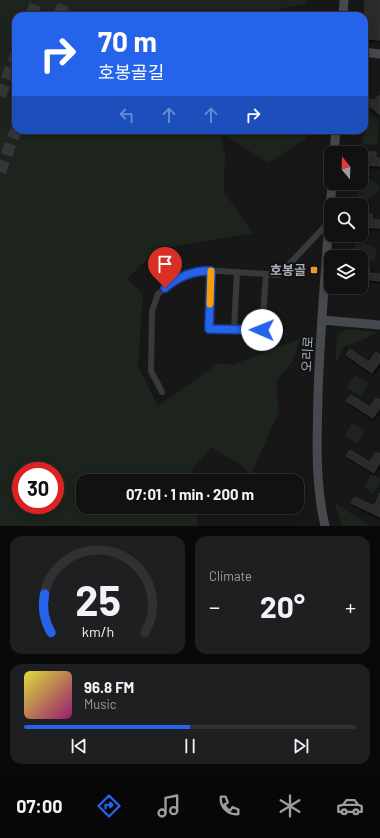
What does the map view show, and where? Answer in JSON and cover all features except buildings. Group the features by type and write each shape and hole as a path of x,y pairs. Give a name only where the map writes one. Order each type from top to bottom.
{"main road":[{"path":"343,12 344,0"},
{"path":"368,52 380,54"},
{"path":"335,146 336,134"},
{"name":"오리로","path":"325,526 318,482 317,445 322,320 328,242"},
{"path":"322,320 380,325"},
{"path":"318,526 321,508"},
{"path":"321,508 331,526"}],"street":[{"path":"162,392 151,371 152,311 157,295 172,282 188,274 205,270 279,274 324,227"},
{"path":"211,271 209,329 262,330 266,274"},
{"path":"234,329 237,272"}],"shaded area":[{"path":"0,0 307,0 306,4 265,12 12,12 12,134 220,134 225,153 224,192 253,233 157,249 127,279 143,293 138,366 158,406 219,363 232,365 300,339 293,361 276,381 279,412 251,474 249,474 242,465 211,447 192,469 193,474 76,474 76,514 197,514 198,526 0,526"},
{"path":"368,116 376,118 379,124 377,145 362,144 365,134 368,134"},
{"path":"222,134 306,134 306,138 269,163"},
{"path":"368,179 376,182 380,187 378,191 368,199 357,198 358,190 368,190"},
{"path":"355,242 366,243 376,249 375,260 368,262 368,250 355,249"},
{"path":"348,329 378,332 343,347 335,366 337,334"},
{"path":"355,375 368,383 361,396 347,388"},
{"path":"352,423 365,431 357,444 344,436"},
{"path":"372,472 380,479 380,484 372,494 364,487"},
{"path":"334,502 370,526 342,526"}],"tunnel":[{"path":"32,12 37,0"},
{"path":"60,12 65,0"},
{"path":"0,96 12,65"},
{"path":"0,172 14,134"}],"slow traffic":[{"path":"210,304 211,271"}],"place":[{"name":"호봉골","path":"314,270"}],"route":[{"path":"165,288 172,282 188,274 205,270 211,271 209,329 262,330"}]}
